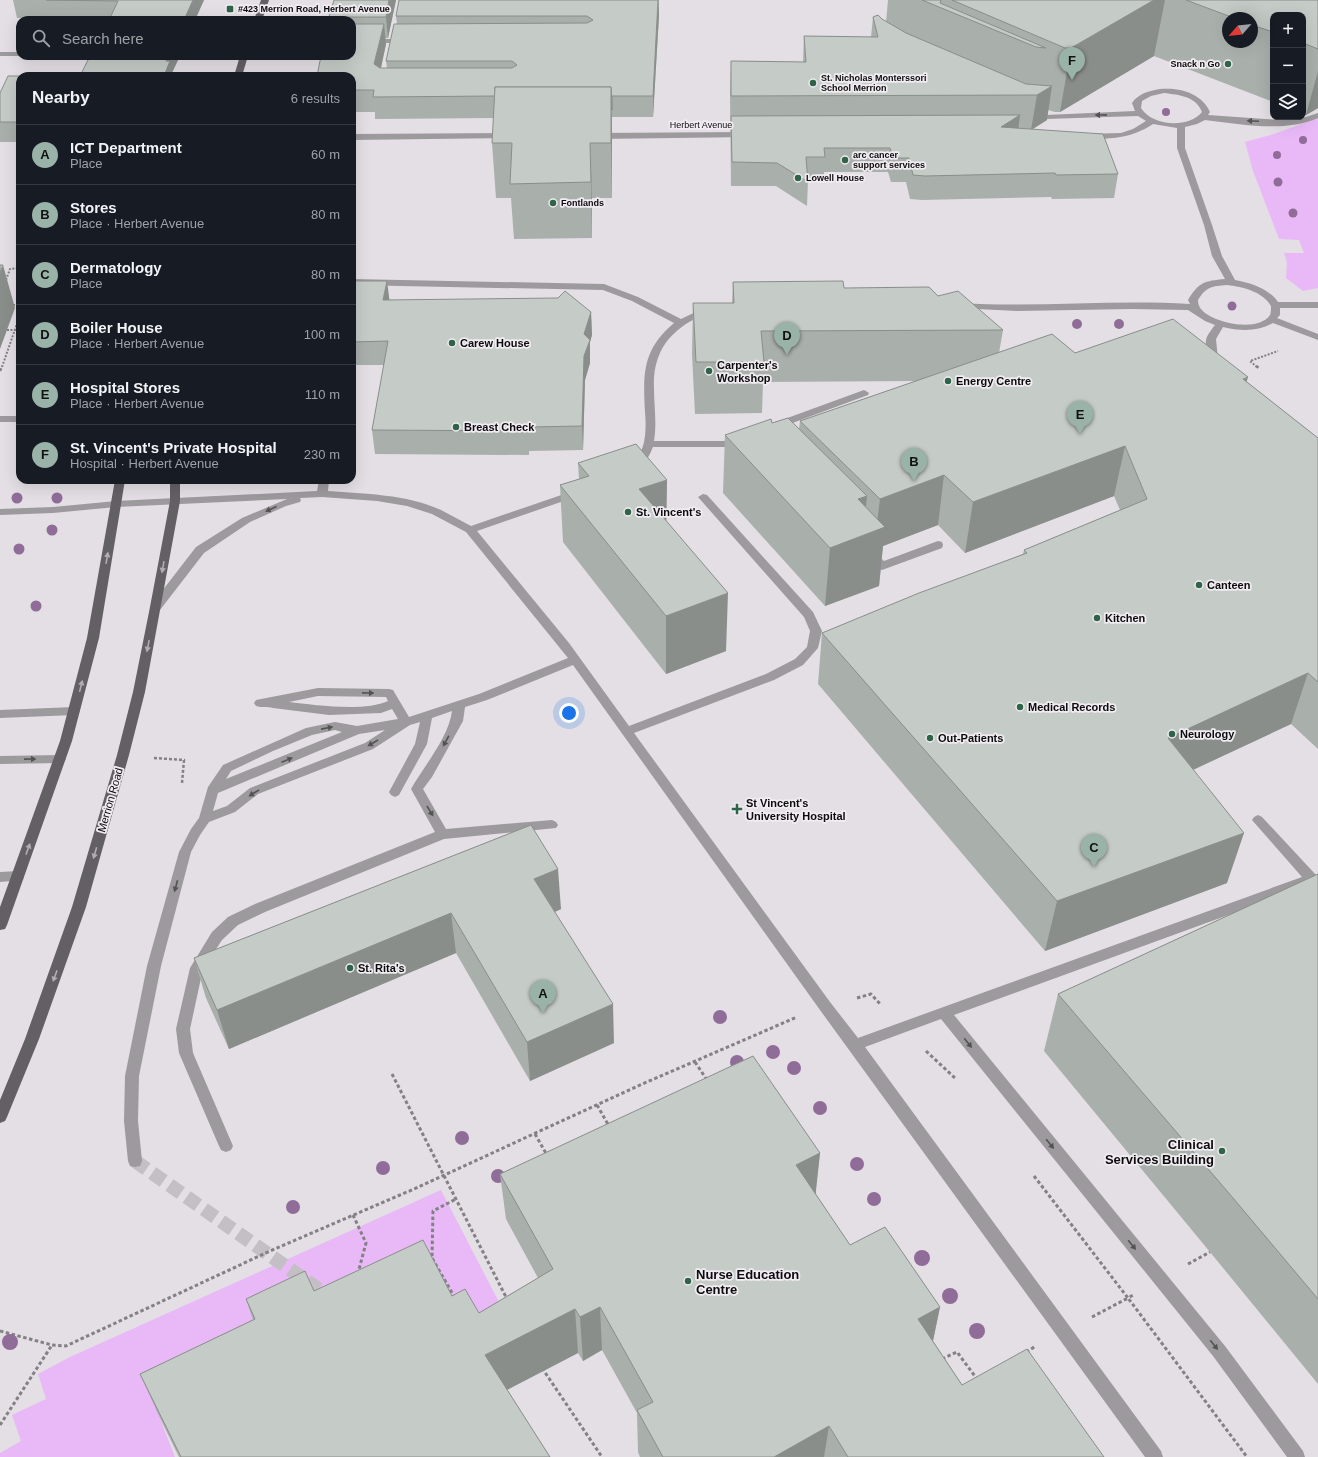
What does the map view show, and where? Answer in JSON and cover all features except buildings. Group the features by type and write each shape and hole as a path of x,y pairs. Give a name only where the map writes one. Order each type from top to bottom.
{"main road":[{"path":"259,16 265,0"},
{"path":"239,72 243,60"},
{"path":"0,925 60,758 74,711 93,638 119,484"},
{"name":"Merrion Road","path":"1,1112 32,1039 79,907 123,755 139,692 156,608 175,500 175,484"}],"street":[{"path":"356,41 416,41"},
{"path":"0,54 16,54"},
{"path":"1154,92 1175,92 1194,98 1201,102 1205,107 1206,112 1204,117 1199,121 1181,125 1171,125 1152,121 1140,113 1137,108 1137,103 1140,98 1154,92"},
{"path":"1036,108 1055,116"},
{"path":"1024,115 1055,116 1140,113"},
{"path":"1204,117 1291,123 1312,120 1318,116"},
{"path":"1076,135 1122,136 1140,130 1152,121"},
{"path":"1181,125 1181,148 1208,225 1217,256 1232,282"},
{"name":"Herbert Avenue","path":"591,136 757,135"},
{"path":"356,137 519,136"},
{"path":"356,282 604,288 635,299 681,323"},
{"path":"1232,282 1246,284 1264,292 1272,299 1276,307 1275,315 1268,322 1254,327 1230,327 1208,319 1195,307 1193,300 1197,290 1206,285 1232,282"},
{"path":"952,305 974,307 1161,305 1195,307"},
{"path":"1275,305 1318,305"},
{"path":"626,472 638,465 649,444 651,422 649,372 656,348 673,328 699,313 720,306"},
{"path":"1270,319 1318,337"},
{"path":"1220,324 1211,339 1208,352 1213,360 1225,370"},
{"path":"766,429 864,393"},
{"path":"0,419 16,419"},
{"path":"649,444 725,444 751,434"},
{"path":"322,494 323,484"},
{"path":"470,530 587,489"},
{"path":"0,512 53,510 175,500 322,494 377,498 408,503 436,512 470,530 575,660 628,731 825,1006 1155,1457"},
{"path":"156,608 200,550 231,528 282,504 322,494"},
{"path":"628,731 770,677 800,662 812,648 816,631 809,615 703,497"},
{"path":"865,550 882,566 938,545"},
{"path":"212,790 357,730 406,722 459,705 533,678 575,660"},
{"path":"396,702 381,709 329,710 260,703 318,692 389,693 396,702 406,722"},
{"path":"443,834 417,789 428,774 457,721 459,705"},
{"path":"0,714 74,711"},
{"path":"395,792 421,744 427,715"},
{"path":"205,819 231,809 254,791 369,746 406,722"},
{"path":"135,1161 130,1121 132,1076 154,966 186,852 195,832 205,819 212,790 227,768 310,731 335,726 357,730"},
{"path":"0,760 60,758"},
{"path":"855,1045 1311,879 1258,820"},
{"path":"226,1146 186,1053 183,1029 197,968 217,936 232,921 260,908 443,834 552,825"},
{"path":"0,877 18,876"},
{"path":"944,1013 1219,1351 1297,1457"}],"path":[{"path":"4,286 10,268 16,268"},
{"path":"7,305 16,305"},
{"path":"0,371 16,327"},
{"path":"7,330 15,330"},
{"path":"123,755 184,760 182,789"},
{"path":"0,1331 52,1345 66,1346 270,1251 444,1175 787,1021 825,1006 871,994 902,1028 960,1083"},
{"path":"695,1062 707,1081"},
{"path":"392,1074 510,1304"},
{"path":"597,1105 612,1131"},
{"path":"535,1134 550,1159"},
{"path":"1033,1174 1128,1298"},
{"path":"456,1199 433,1211 432,1258 458,1303"},
{"path":"352,1215 366,1244 356,1279"},
{"path":"0,1425 52,1345"},
{"path":"542,1367 602,1457"}],"shaded area":[{"path":"1318,118 1318,288 1303,291 1286,278 1287,262 1284,253 1304,253 1299,240 1279,239 1253,171 1245,142 1274,134"},
{"path":"441,1190 515,1333 159,1416 175,1457 0,1457 0,1453 21,1441 12,1415 46,1399 38,1374 70,1357"}],"tunnel":[{"path":"135,1161 331,1298"}],"place":[{"name":"#423 Merrion Road, Herbert Avenue","path":"230,9"},
{"name":"Snack n Go","path":"1228,64"},
{"name":"St. Vincent's Private Hospital","path":"1072,80"},
{"name":"St. Nicholas Monterssori School Merrion","path":"813,83"},
{"name":"arc cancer support services","path":"845,160"},
{"name":"Lowell House","path":"798,178"},
{"name":"Fontlands","path":"553,203"},
{"name":"Carew House","path":"452,343"},
{"name":"Boiler House","path":"787,355"},
{"name":"Carpenter's Workshop","path":"709,371"},
{"name":"Energy Centre","path":"948,381"},
{"name":"Breast Check","path":"456,427"},
{"name":"Hospital Stores","path":"1080,434"},
{"name":"Stores","path":"914,481"},
{"name":"St. Vincent's","path":"628,512"},
{"name":"Canteen","path":"1199,585"},
{"name":"Kitchen","path":"1097,618"},
{"name":"Medical Records","path":"1020,707"},
{"name":"Neurology","path":"1172,734"},
{"name":"Out-Patients","path":"930,738"},
{"name":"St Vincent's University Hospital","path":"737,809"},
{"name":"Dermatology","path":"1094,867"},
{"name":"St. Rita's","path":"350,968"},
{"name":"ICT Department","path":"543,1013"},
{"name":"Clinical Services Building","path":"1222,1151"},
{"name":"Nurse Education Centre","path":"688,1281"}]}
